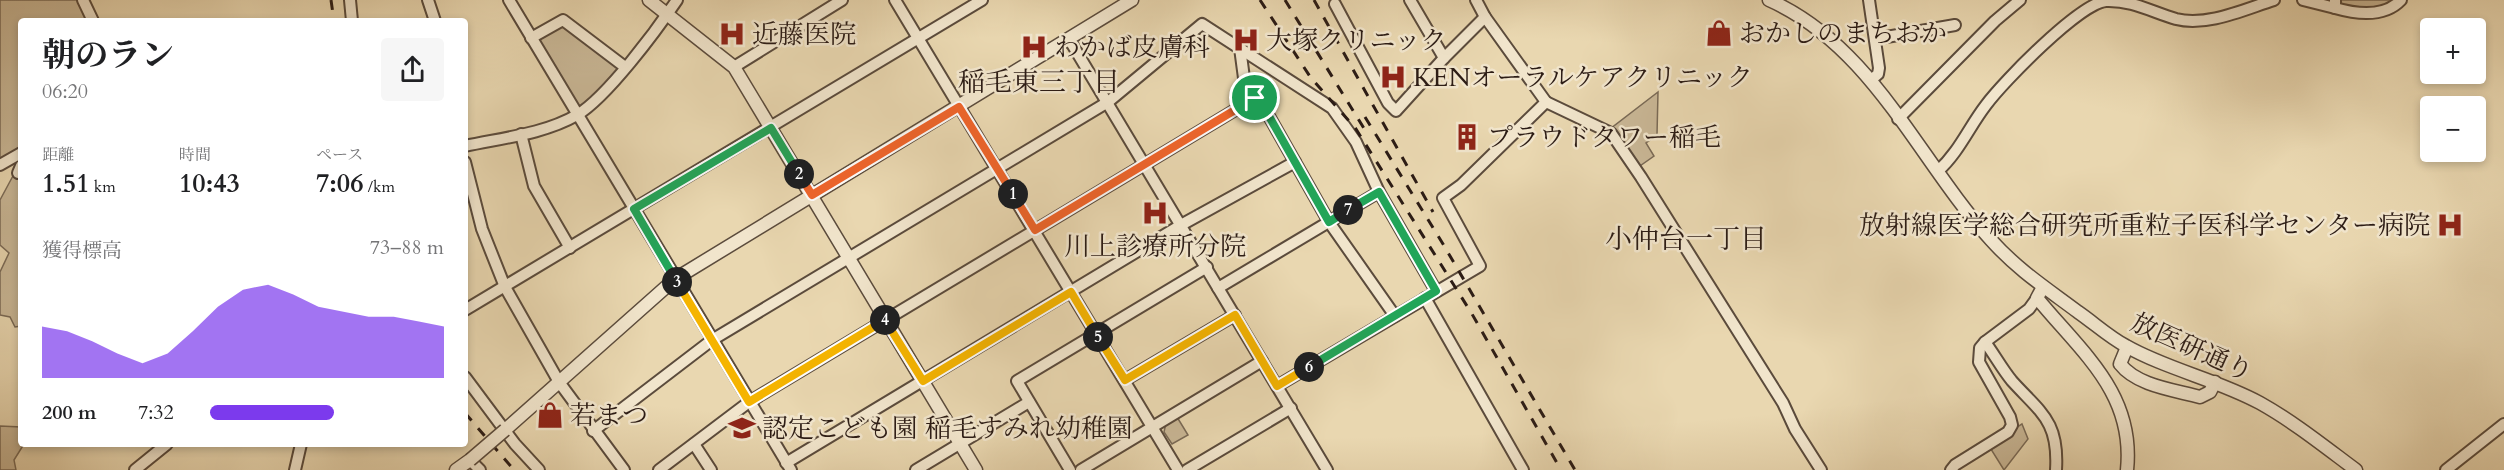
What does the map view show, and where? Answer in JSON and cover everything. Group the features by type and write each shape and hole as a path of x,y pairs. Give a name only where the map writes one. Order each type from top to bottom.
{"street":[{"path":"83,0 92,18"},
{"path":"350,0 352,18"},
{"path":"428,0 434,18"},
{"path":"509,0 788,466 923,381 1181,225 1295,162"},
{"path":"649,0 734,67 976,470"},
{"path":"468,145 541,130 577,115 609,88 677,0"},
{"path":"734,67 842,0"},
{"path":"895,0 1179,470"},
{"path":"468,308 982,0"},
{"path":"456,470 505,430 675,279 1132,0"},
{"path":"1410,0 1444,58"},
{"path":"1476,0 1485,17 1546,102 1611,133 1777,393 1821,470"},
{"name":"放医研通り","path":"1769,0 1820,30 1857,63 1991,240 2029,277 2040,292 2127,347 2215,382 2280,416 2356,470"},
{"path":"1869,0 1879,68 1878,74 1871,80"},
{"path":"1898,119 1995,21 2020,0"},
{"path":"1938,171 1951,159 1986,104 2035,52 2081,12 2103,1 2129,1 2178,20 2205,20 2274,0"},
{"path":"2303,0 2335,4 2357,14 2383,11 2401,0"},
{"path":"1335,4 1388,103 1396,111 1485,17"},
{"path":"531,38 562,20 624,67"},
{"path":"593,431 712,340 1108,102 1202,24 1332,108 1356,142 1379,192 1436,291"},
{"path":"1875,39 1955,25"},
{"path":"1069,39 1327,470"},
{"path":"1240,48 1244,78 1255,98 1270,118 1329,222 1395,316"},
{"path":"659,470 749,402 1255,98"},
{"path":"1277,386 1480,266 1443,198 1461,184 1546,102"},
{"path":"521,134 534,186 570,248"},
{"path":"0,165 18,155"},
{"path":"468,174 482,229 505,287 559,382 624,470"},
{"path":"1218,288 1379,192"},
{"path":"1070,470 1017,381 1207,267"},
{"path":"1951,470 1955,465 2008,432 2012,425 2010,417 1979,362 1980,348 2029,309 2040,292 2111,388 2128,436 2127,470"},
{"path":"1425,298 1523,470"},
{"path":"1125,380 1235,315"},
{"path":"1985,342 2012,380 2034,402 2049,422 2057,451 2056,470"},
{"path":"2127,347 2120,364 2126,372 2143,380 2200,397 2210,392 2215,382"},
{"path":"1081,470 1262,361"},
{"path":"468,381 538,470"},
{"path":"916,470 1029,402"},
{"path":"1186,470 1291,408"},
{"path":"2448,469 2504,424"},
{"path":"694,444 711,470"},
{"path":"135,470 163,447"},
{"path":"295,470 300,447"},
{"path":"470,460 480,470"}],"shaded area":[{"path":"0,0 79,0 88,18 18,18 18,154 15,151 0,159"},
{"path":"2338,0 2399,0 2376,9 2354,10 2337,6"},
{"path":"563,25 617,65 617,71 583,105 576,107 539,45 539,40"},
{"path":"1658,92 1657,135 1646,143 1654,156 1637,168 1610,129"},
{"path":"18,167 18,326 15,327 10,317 0,315 0,272 9,253 0,245 0,200"},
{"path":"1177,417 1188,435 1172,444 1164,432 1166,423"},
{"path":"2022,424 2028,439 2004,470 1989,446"},
{"path":"0,426 18,427 18,447 22,447 14,460 16,470 0,470"}],"railway":[{"path":"331,0 334,18"},
{"path":"1260,0 1311,78 1356,129 1472,314 1561,470"},
{"path":"1285,0 1365,130"},
{"path":"1314,0 1433,212"},
{"path":"1365,117 1443,244 1575,470"},
{"path":"468,416 514,470"}],"place":[{"name":"おかしのまちおか","path":"1719,33"},
{"name":"近藤医院","path":"732,34"},
{"name":"大塚クリニック","path":"1246,40"},
{"name":"わかば皮膚科","path":"1034,47"},
{"name":"KENオーラルケアクリニック","path":"1393,77"},
{"name":"プラウドタワー稲毛","path":"1467,137"},
{"name":"川上診療所分院","path":"1155,213"},
{"name":"放射線医学総合研究所重粒子医科学センター病院","path":"2450,225"},
{"name":"若まつ","path":"550,415"},
{"name":"認定こども園 稲毛すみれ幼稚園","path":"742,428"}],"district":[{"name":"稲毛東三丁目","path":"1039,82"},
{"name":"小仲台一丁目","path":"1686,239"}],"route":[{"path":"1255,98 1270,118 1329,222 1379,192 1436,291 1277,386 1235,315 1125,380 1071,292 923,381 886,320 749,402 634,209 771,128 812,195 959,107 1035,230 1255,98"}]}
